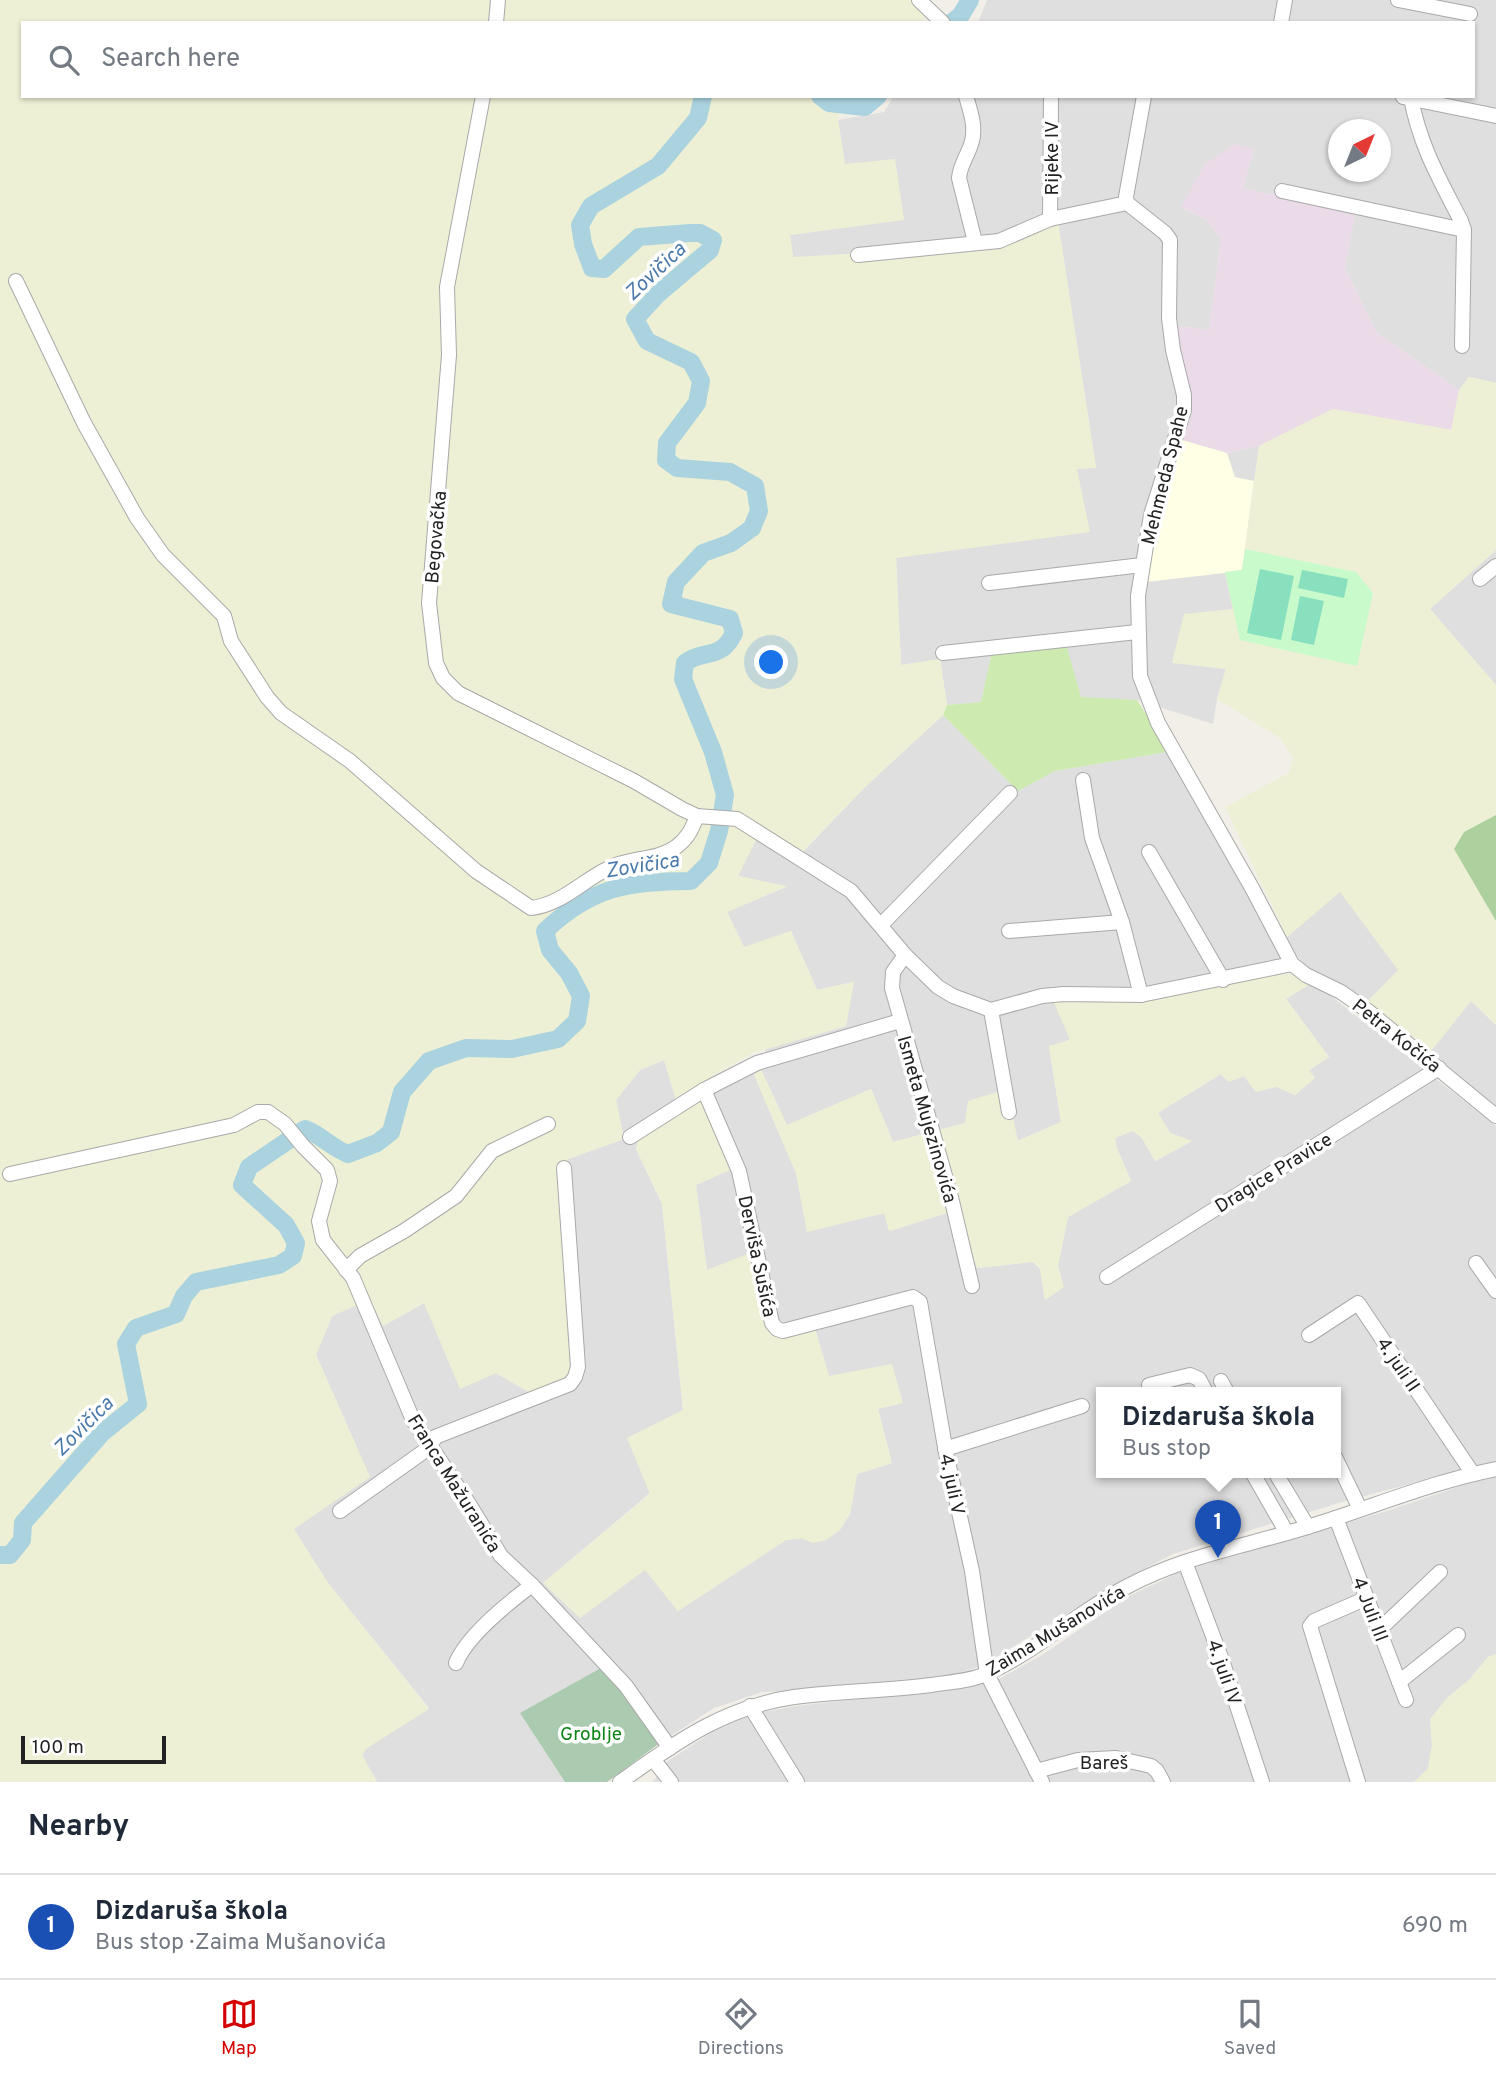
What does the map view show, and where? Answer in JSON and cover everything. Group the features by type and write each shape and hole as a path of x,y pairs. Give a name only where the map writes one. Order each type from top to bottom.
{"street":[{"path":"496,21 498,0"},
{"path":"919,0 940,21"},
{"path":"1281,21 1285,0"},
{"path":"1398,0 1470,13"},
{"name":"Begovačka","path":"483,98 447,287 449,355 429,603 436,663 443,678 458,693 703,816"},
{"path":"967,98 973,136 958,178 975,243"},
{"name":"Rijeke IV","path":"1050,219 1051,98"},
{"path":"858,255 999,241 1050,219 1127,203 1126,191 1144,98"},
{"path":"1406,98 1429,160 1464,230 1462,346"},
{"path":"1411,98 1496,116"},
{"path":"1282,191 1464,230"},
{"name":"Mehmeda Spahe","path":"1127,203 1170,240 1169,318 1173,351 1184,395 1184,410 1151,514 1142,565 1137,632 1140,676 1158,723 1292,964"},
{"path":"16,281 84,423 137,518 163,555 224,616 231,641 267,697 281,713 350,761 476,871 531,908 559,899 609,867 661,855 676,847 690,835 703,816 737,819 841,883 867,907 905,955 937,987 991,1010 1064,993 1141,995 1292,964"},
{"path":"989,583 1142,565"},
{"path":"1480,579 1496,566"},
{"path":"943,653 1137,632"},
{"path":"1083,780 1092,838 1122,922 1141,995"},
{"path":"881,925 1010,793"},
{"path":"1149,852 1223,980"},
{"path":"1009,931 1122,922"},
{"name":"Ismeta Mujezinovića","path":"905,955 891,979 900,1020 951,1197 972,1286"},
{"name":"Petra Kočića","path":"1292,964 1368,1011 1496,1116"},
{"path":"991,1010 1009,1112"},
{"path":"630,1137 704,1090 757,1063 900,1020"},
{"name":"Dragice Pravice","path":"1107,1277 1439,1068"},
{"name":"Derviša Sušića","path":"704,1090 739,1171 772,1323 776,1329 783,1331 913,1297"},
{"name":"Franca Mažuranića","path":"10,1174 234,1125 258,1112 268,1112 285,1124 327,1171 330,1181 319,1221 323,1240 353,1278 413,1420 501,1556 532,1585 626,1686 670,1748"},
{"path":"346,1270 360,1256 404,1231 456,1196 492,1151 548,1124"},
{"path":"340,1511 430,1447 435,1437 570,1384 575,1377 578,1367 564,1168"},
{"path":"1476,1263 1496,1292"},
{"name":"4. juli V","path":"913,1297 920,1302 945,1448 972,1571 987,1674"},
{"name":"4. juli II","path":"1309,1335 1358,1303 1473,1474"},
{"path":"1149,1385 1190,1375 1199,1379 1203,1387"},
{"path":"945,1448 1082,1406"},
{"path":"1341,1469 1360,1509"},
{"name":"Zaima Mušanovića","path":"620,1782 726,1714 795,1697 887,1690 987,1674 1128,1585 1185,1562 1496,1469"},
{"path":"1255,1478 1287,1533"},
{"path":"1279,1478 1308,1527"},
{"name":"4 Juli III","path":"1336,1518 1406,1700"},
{"name":"4. juli IV","path":"1185,1562 1222,1660 1262,1782"},
{"path":"1379,1630 1440,1572"},
{"path":"456,1663 460,1652 507,1604 532,1585"},
{"path":"1358,1782 1310,1626 1314,1621 1367,1598"},
{"path":"1399,1682 1458,1635"},
{"name":"Bareš","path":"987,1674 1039,1777 1078,1760 1116,1759 1152,1766 1163,1782"},
{"path":"750,1706 797,1782"},
{"path":"653,1759 671,1782"}],"shaded area":[{"path":"0,0 924,0 931,9 922,21 21,21 21,98 844,98 838,120 845,164 895,159 904,220 790,235 793,257 848,254 993,237 1058,222 1096,468 1077,469 1090,532 896,558 901,665 940,659 947,705 943,715 865,787 798,856 760,832 738,876 787,886 727,912 744,947 791,931 817,990 854,982 846,1026 753,1053 676,1100 664,1060 640,1070 616,1100 624,1139 568,1159 582,1355 568,1378 529,1392 496,1373 460,1389 424,1303 383,1326 370,1299 332,1316 316,1355 370,1477 294,1529 328,1583 429,1709 367,1748 362,1755 377,1782 0,1782"},
{"path":"987,0 1496,0 1496,383 1469,377 1459,390 1376,332 1345,268 1355,214 1243,188 1254,150 1182,208 1207,220 1221,239 1209,330 1178,326 1227,453 1259,446 1242,571 1225,573 1233,609 1172,662 1226,669 1213,724 1137,700 1081,698 992,652 981,702 947,705 940,659 901,665 896,558 1077,468 1096,467 1058,222 993,237 793,258 790,235 904,219 845,165 838,120 884,112 893,98 1475,98 1475,21 979,21"},
{"path":"1235,144 1254,149 1243,188 1355,214 1345,268 1376,332 1459,390 1452,430 1333,409 1259,446 1227,453 1182,440 1190,408 1178,345 1178,326 1209,330 1221,239 1207,220 1181,207 1205,164"},
{"path":"1469,377 1496,383 1496,550 1430,609 1496,685 1496,815 1464,832 1455,849 1496,921 1496,1025 1471,1001 1431,1051 1368,1001 1398,970 1340,892 1287,937 1225,807 1289,773 1293,758 1280,738 1217,699 1226,669 1172,663 1184,614 1233,609 1225,572 1242,570 1259,446 1333,409 1451,430 1459,390"},
{"path":"1182,440 1227,453 1235,477 1254,481 1242,571 1146,582 1162,486"},
{"path":"1496,550 1496,685 1430,609"},
{"path":"943,715 1018,791 1054,771 1167,752 1229,853 1283,961 1049,1047 1061,1122 1017,1141 1007,1089 965,1123 893,1142 871,1089 787,1125 761,1070 766,1048 846,1026 853,982 817,990 791,931 744,948 727,912 786,887 738,876 760,831 799,856 865,787"},
{"path":"1340,891 1399,970 1368,1001 1306,967 1294,952 1287,937"},
{"path":"1291,974 1313,982 1286,999 1329,1057 1309,1070 1315,1078 1295,1095 1276,1087 1256,1092 1244,1076 1229,1082 1220,1074 1158,1113 1170,1133 1192,1141 1155,1161 1142,1138 1133,1131 1115,1138 1131,1181 1068,1217 1058,1266 1064,1287 1045,1300 1040,1269 1033,1262 977,1268 959,1209 889,1231 884,1213 807,1232 796,1173 752,1070 761,1070 787,1125 871,1089 893,1142 965,1123 968,1101 1007,1089 1018,1141 1061,1122 1049,1046 1070,1040 1053,1000"},
{"path":"1313,982 1496,1126 1496,1461 1342,1502 1173,1554 1113,1585 982,1666 952,1675 832,1689 762,1692 714,1708 660,1743 520,1713 565,1782 377,1782 362,1755 367,1748 429,1708 328,1583 293,1528 370,1477 316,1355 332,1316 370,1299 383,1326 424,1303 496,1373 529,1392 582,1355 568,1159 624,1139 616,1100 640,1070 664,1060 679,1109 636,1149 662,1204 683,1410 650,1493 543,1583 645,1569 678,1611 786,1540 802,1538 813,1543 850,1514 857,1474 892,1463 878,1409 829,1377 815,1329 781,1325 753,1252 707,1271 696,1185 734,1168 712,1098 714,1091 752,1070 796,1173 807,1231 885,1213 890,1231 960,1209 977,1268 1033,1262 1040,1269 1045,1300 1063,1287 1058,1266 1068,1217 1131,1181 1115,1138 1132,1130 1142,1138 1155,1161 1192,1141 1170,1133 1158,1113 1221,1074 1244,1076 1256,1092 1276,1086 1295,1095 1315,1078 1308,1071 1329,1057 1286,999"},
{"path":"1471,1001 1496,1025 1496,1109 1431,1051"},
{"path":"702,1095 734,1168 696,1185 707,1270 753,1252 769,1329 780,1338 815,1329 829,1376 892,1364 903,1403 878,1409 892,1463 857,1474 850,1514 840,1530 826,1540 813,1543 802,1538 786,1540 678,1611 645,1570 580,1618 543,1583 650,1494 627,1438 683,1410 662,1204 636,1149 639,1135"},
{"path":"1496,1477 1496,1654 1488,1657 1469,1680 1448,1697 1431,1719 1432,1745 1428,1769 1414,1782 652,1782 658,1769 668,1761 723,1725 752,1714 796,1706 956,1688 999,1679 1042,1655 1129,1596 1182,1571"},
{"path":"1496,1654 1496,1782 1414,1782 1428,1768 1432,1745 1430,1719 1488,1657"}],"green space":[{"path":"1245,549 1356,572 1373,593 1357,666 1240,640 1225,572 1242,570"},
{"path":"1260,569 1294,576 1281,640 1247,633"},
{"path":"1302,570 1348,579 1344,598 1298,588"},
{"path":"1300,596 1324,601 1314,645 1291,640"},
{"path":"1066,644 1081,697 1137,700 1167,752 1055,771 1018,791 943,715 947,705 981,702 992,652"},
{"path":"1496,815 1496,921 1454,849 1464,832"},
{"name":"Groblje","path":"601,1668 617,1684 660,1743 607,1782 565,1782 520,1713"}],"waterway":[{"name":"Zovičica","path":"954,21 961,15 970,0"},
{"name":"Zovičica","path":"0,1555 10,1555 22,1540 23,1523 102,1433 138,1404 126,1344 136,1328 176,1314 184,1296 196,1282 279,1265 293,1256 296,1243 286,1225 242,1185 249,1167 305,1129 348,1154 377,1143 391,1132 402,1092 429,1061 466,1048 512,1049 558,1039 577,1021 581,996 569,973 550,950 545,931 562,916 595,896 630,885 691,881 709,863 719,831 725,795 713,752 683,679 685,663 723,648 734,633 730,619 671,604 676,582 703,553 731,543 752,528 759,511 755,486 730,472 677,468 666,460 667,443 697,403 701,381 691,362 647,341 635,319 659,293 710,250 713,240 700,233 639,237 604,269 592,268 583,244 580,225 591,206 658,166 698,118 703,98"},
{"name":"Zovičica","path":"823,98 829,103 865,107 876,98"}],"place":[{"name":"Dizdaruša škola","path":"1218,1558"}]}
